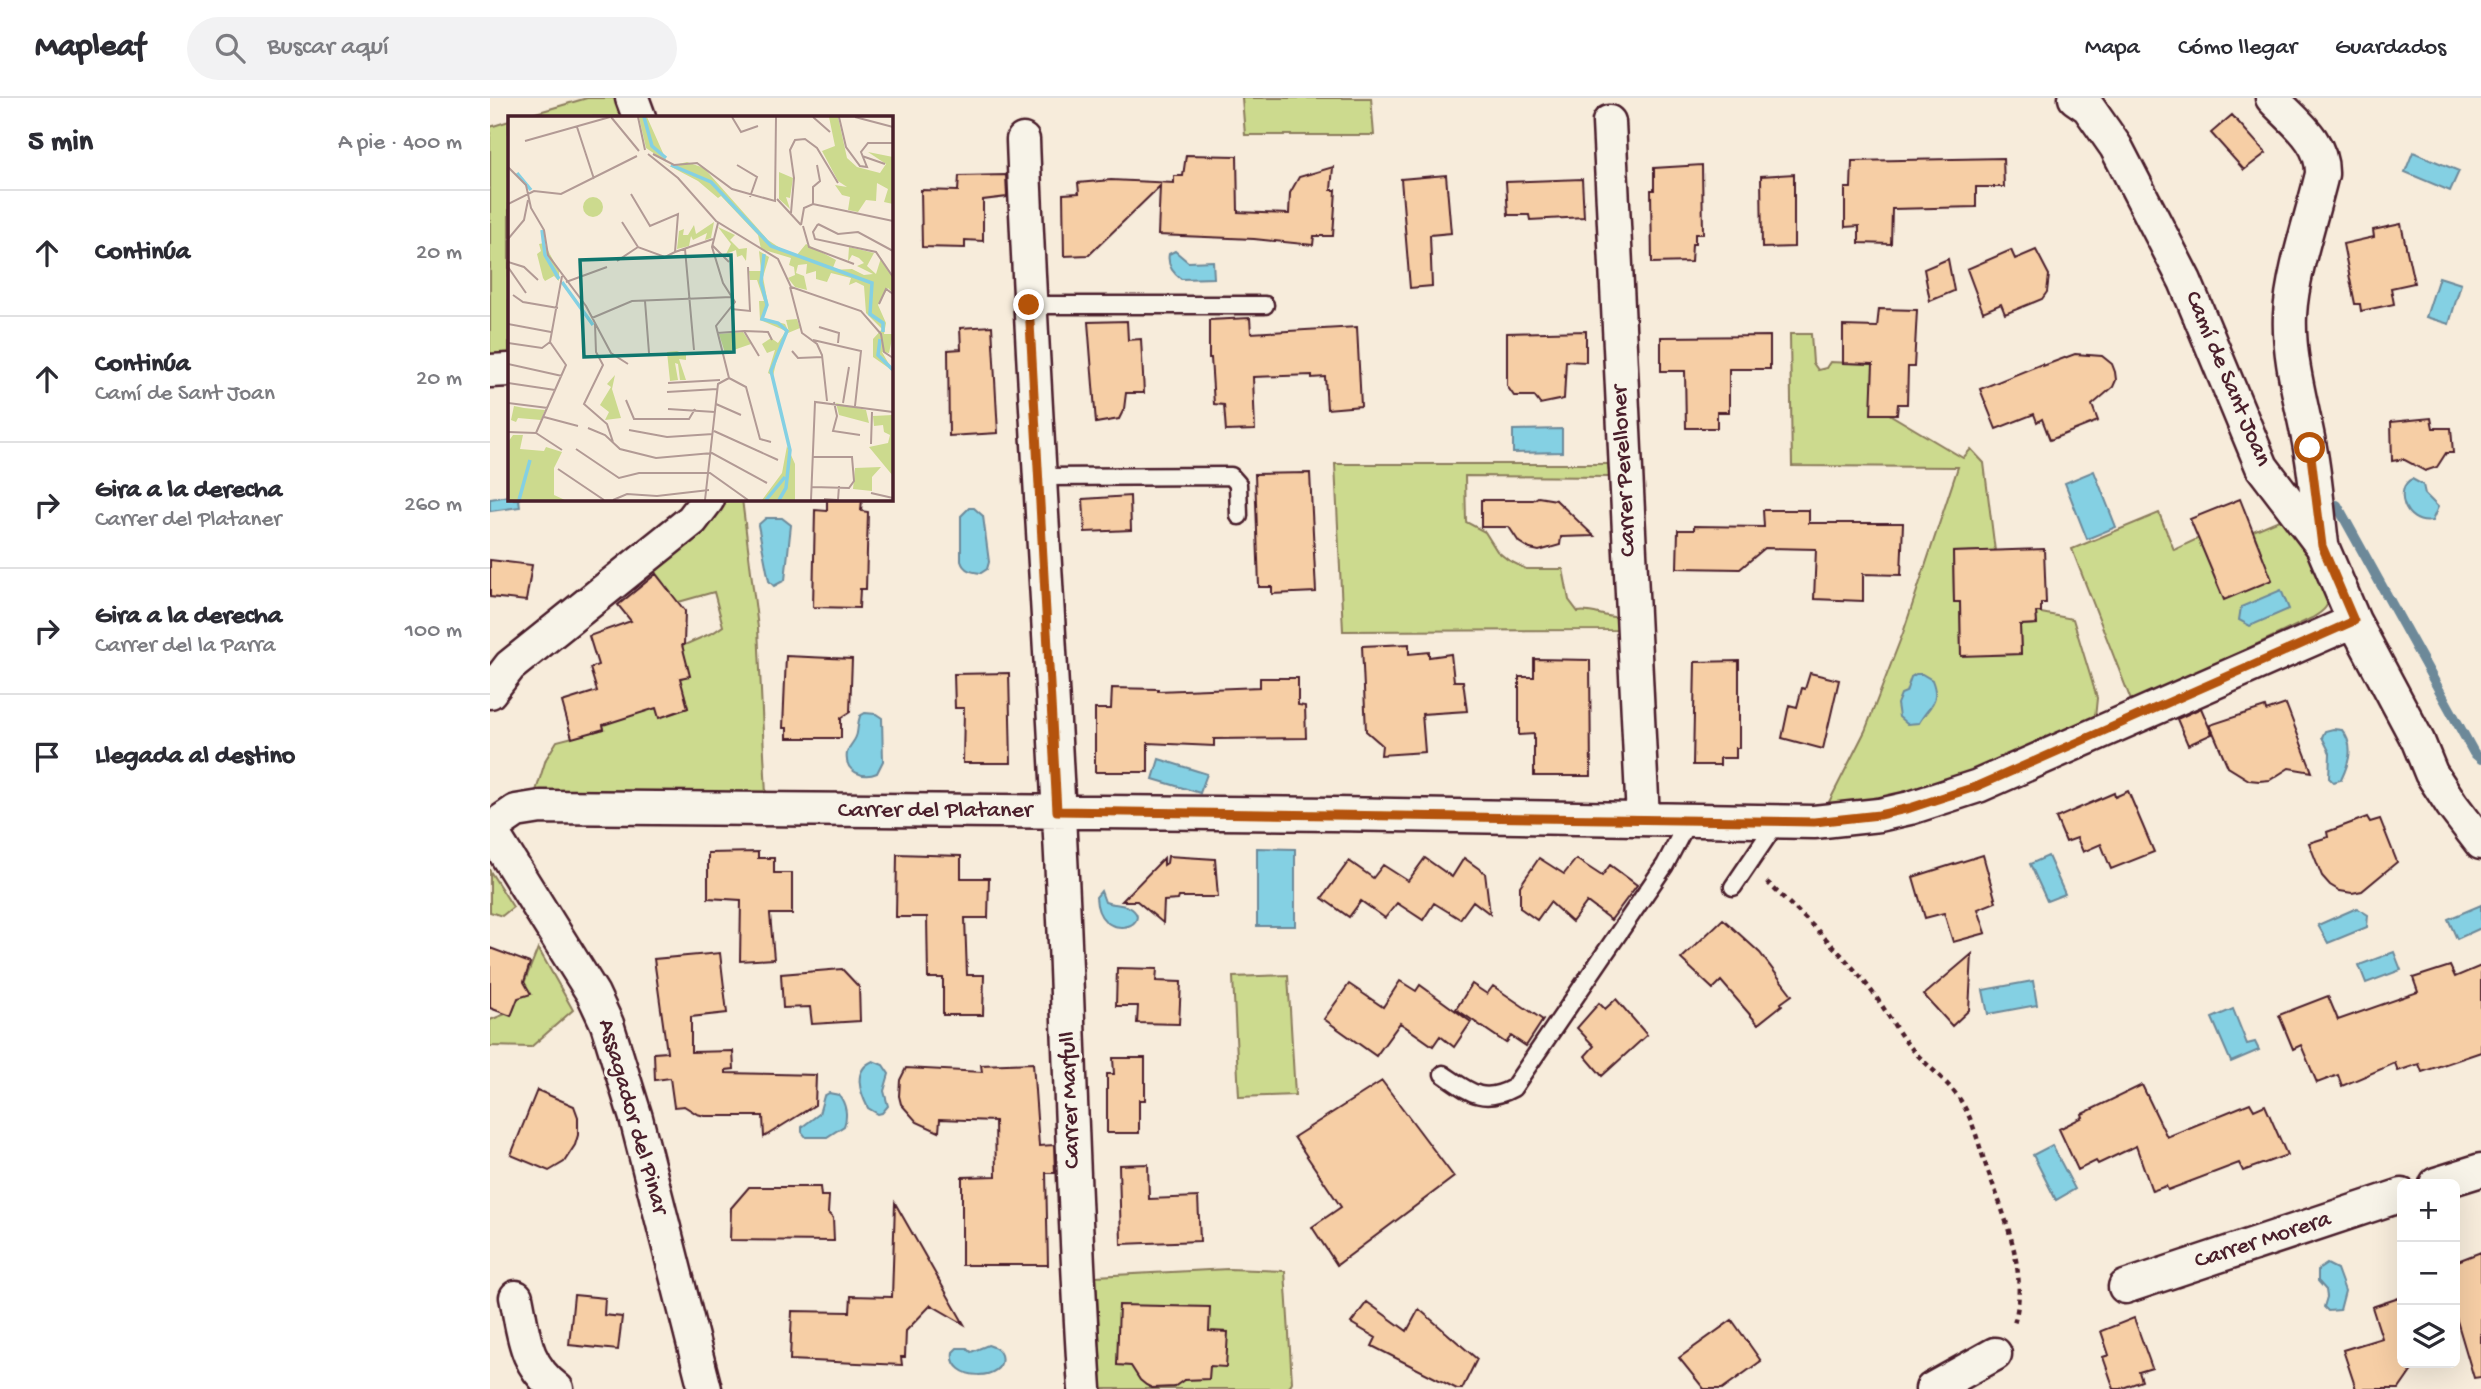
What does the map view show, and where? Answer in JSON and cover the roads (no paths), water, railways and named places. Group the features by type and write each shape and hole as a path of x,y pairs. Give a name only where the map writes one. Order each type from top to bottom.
{"street":[{"path":"632,98 639,116"},
{"name":"Camí de Sant Joan","path":"2075,98 2088,107 2116,147 2185,281 2262,467 2322,546 2354,621 2418,741 2431,773 2481,843"},
{"path":"2272,98 2312,138 2323,162 2295,280 2290,320 2293,358 2312,461 2322,546"},
{"name":"Carrer Perelloner","path":"1609,122 1643,819"},
{"name":"Carrer Marfull","path":"1023,141 1029,305 1065,943 1070,1118 1085,1389"},
{"path":"490,371 508,370"},
{"path":"490,692 500,659 692,520 707,500"},
{"name":"Carrer del Plataner","path":"490,829 516,811 541,807 1057,811 1777,822 1814,822 1879,815 1940,800 2010,774 2354,621"},
{"name":"Assagador del Pinar","path":"490,829 593,994 607,1024 636,1118 705,1389"},
{"path":"2451,1179 2481,1170"},
{"name":"Carrer Morera","path":"2125,1287 2397,1197"},
{"path":"516,1297 528,1355 534,1368 556,1389"},
{"path":"1932,1389 1995,1354"}],"lane":[{"path":"1029,305 1265,305"},
{"path":"1039,477 1231,476 1238,484 1239,516"},
{"path":"1443,1074 1475,1095 1502,1094 1513,1088 1665,865 1689,819"},
{"path":"1734,887 1777,822"}],"water":[{"path":"2413,152 2459,171 2450,191 2405,172"},
{"path":"1175,251 1188,262 1213,261 1214,278 1181,279 1173,271 1169,261 1169,254"},
{"path":"2439,277 2461,284 2449,324 2426,317"},
{"path":"1562,429 1562,452 1513,453 1513,430"},
{"path":"2094,471 2116,527 2087,539 2065,483"},
{"path":"2412,479 2423,485 2425,494 2438,507 2432,521 2414,518 2404,505 2403,490"},
{"path":"508,496 508,500 519,500 520,507 490,511 490,499"},
{"path":"969,508 974,508 983,516 989,562 987,569 981,573 966,569 961,561 961,516"},
{"path":"766,518 782,518 791,525 785,580 774,586 769,581 758,525"},
{"path":"2281,590 2289,609 2250,626 2239,620 2241,607"},
{"path":"1922,674 1932,680 1935,694 1933,703 1919,723 1907,724 1899,717 1897,704 1901,694 1906,692 1911,677"},
{"path":"865,713 876,714 882,718 883,761 877,773 872,775 851,769 847,760 860,716"},
{"path":"2342,730 2350,748 2341,780 2333,782 2329,778 2330,753 2322,737 2325,731"},
{"path":"1159,759 1207,774 1200,793 1153,779"},
{"path":"1257,848 1295,849 1295,926 1257,926"},
{"path":"2048,856 2065,894 2047,901 2030,864"},
{"path":"1101,891 1105,902 1132,909 1137,915 1136,921 1123,927 1105,921 1099,912 1096,897"},
{"path":"2481,905 2481,928 2457,939 2448,919"},
{"path":"2357,908 2368,915 2367,927 2328,943 2318,925"},
{"path":"2394,952 2401,970 2366,983 2359,965"},
{"path":"2033,981 2037,1005 1988,1014 1983,990"},
{"path":"2233,1009 2247,1044 2255,1042 2259,1050 2231,1062 2212,1018"},
{"path":"873,1061 883,1065 889,1074 884,1091 888,1106 878,1114 868,1108 860,1082 862,1070"},
{"path":"829,1093 839,1095 843,1102 846,1114 844,1126 827,1137 806,1137 802,1127 819,1114 824,1096"},
{"path":"2052,1145 2075,1189 2056,1200 2033,1155"},
{"path":"2327,1264 2337,1269 2345,1291 2340,1310 2328,1311 2324,1307 2326,1290 2318,1281 2318,1270"},
{"path":"988,1345 999,1351 1001,1364 988,1374 968,1373 959,1369 954,1362 953,1352 957,1348 967,1348 971,1352"}],"waterway":[{"path":"2337,505 2474,753 2481,759"}]}
